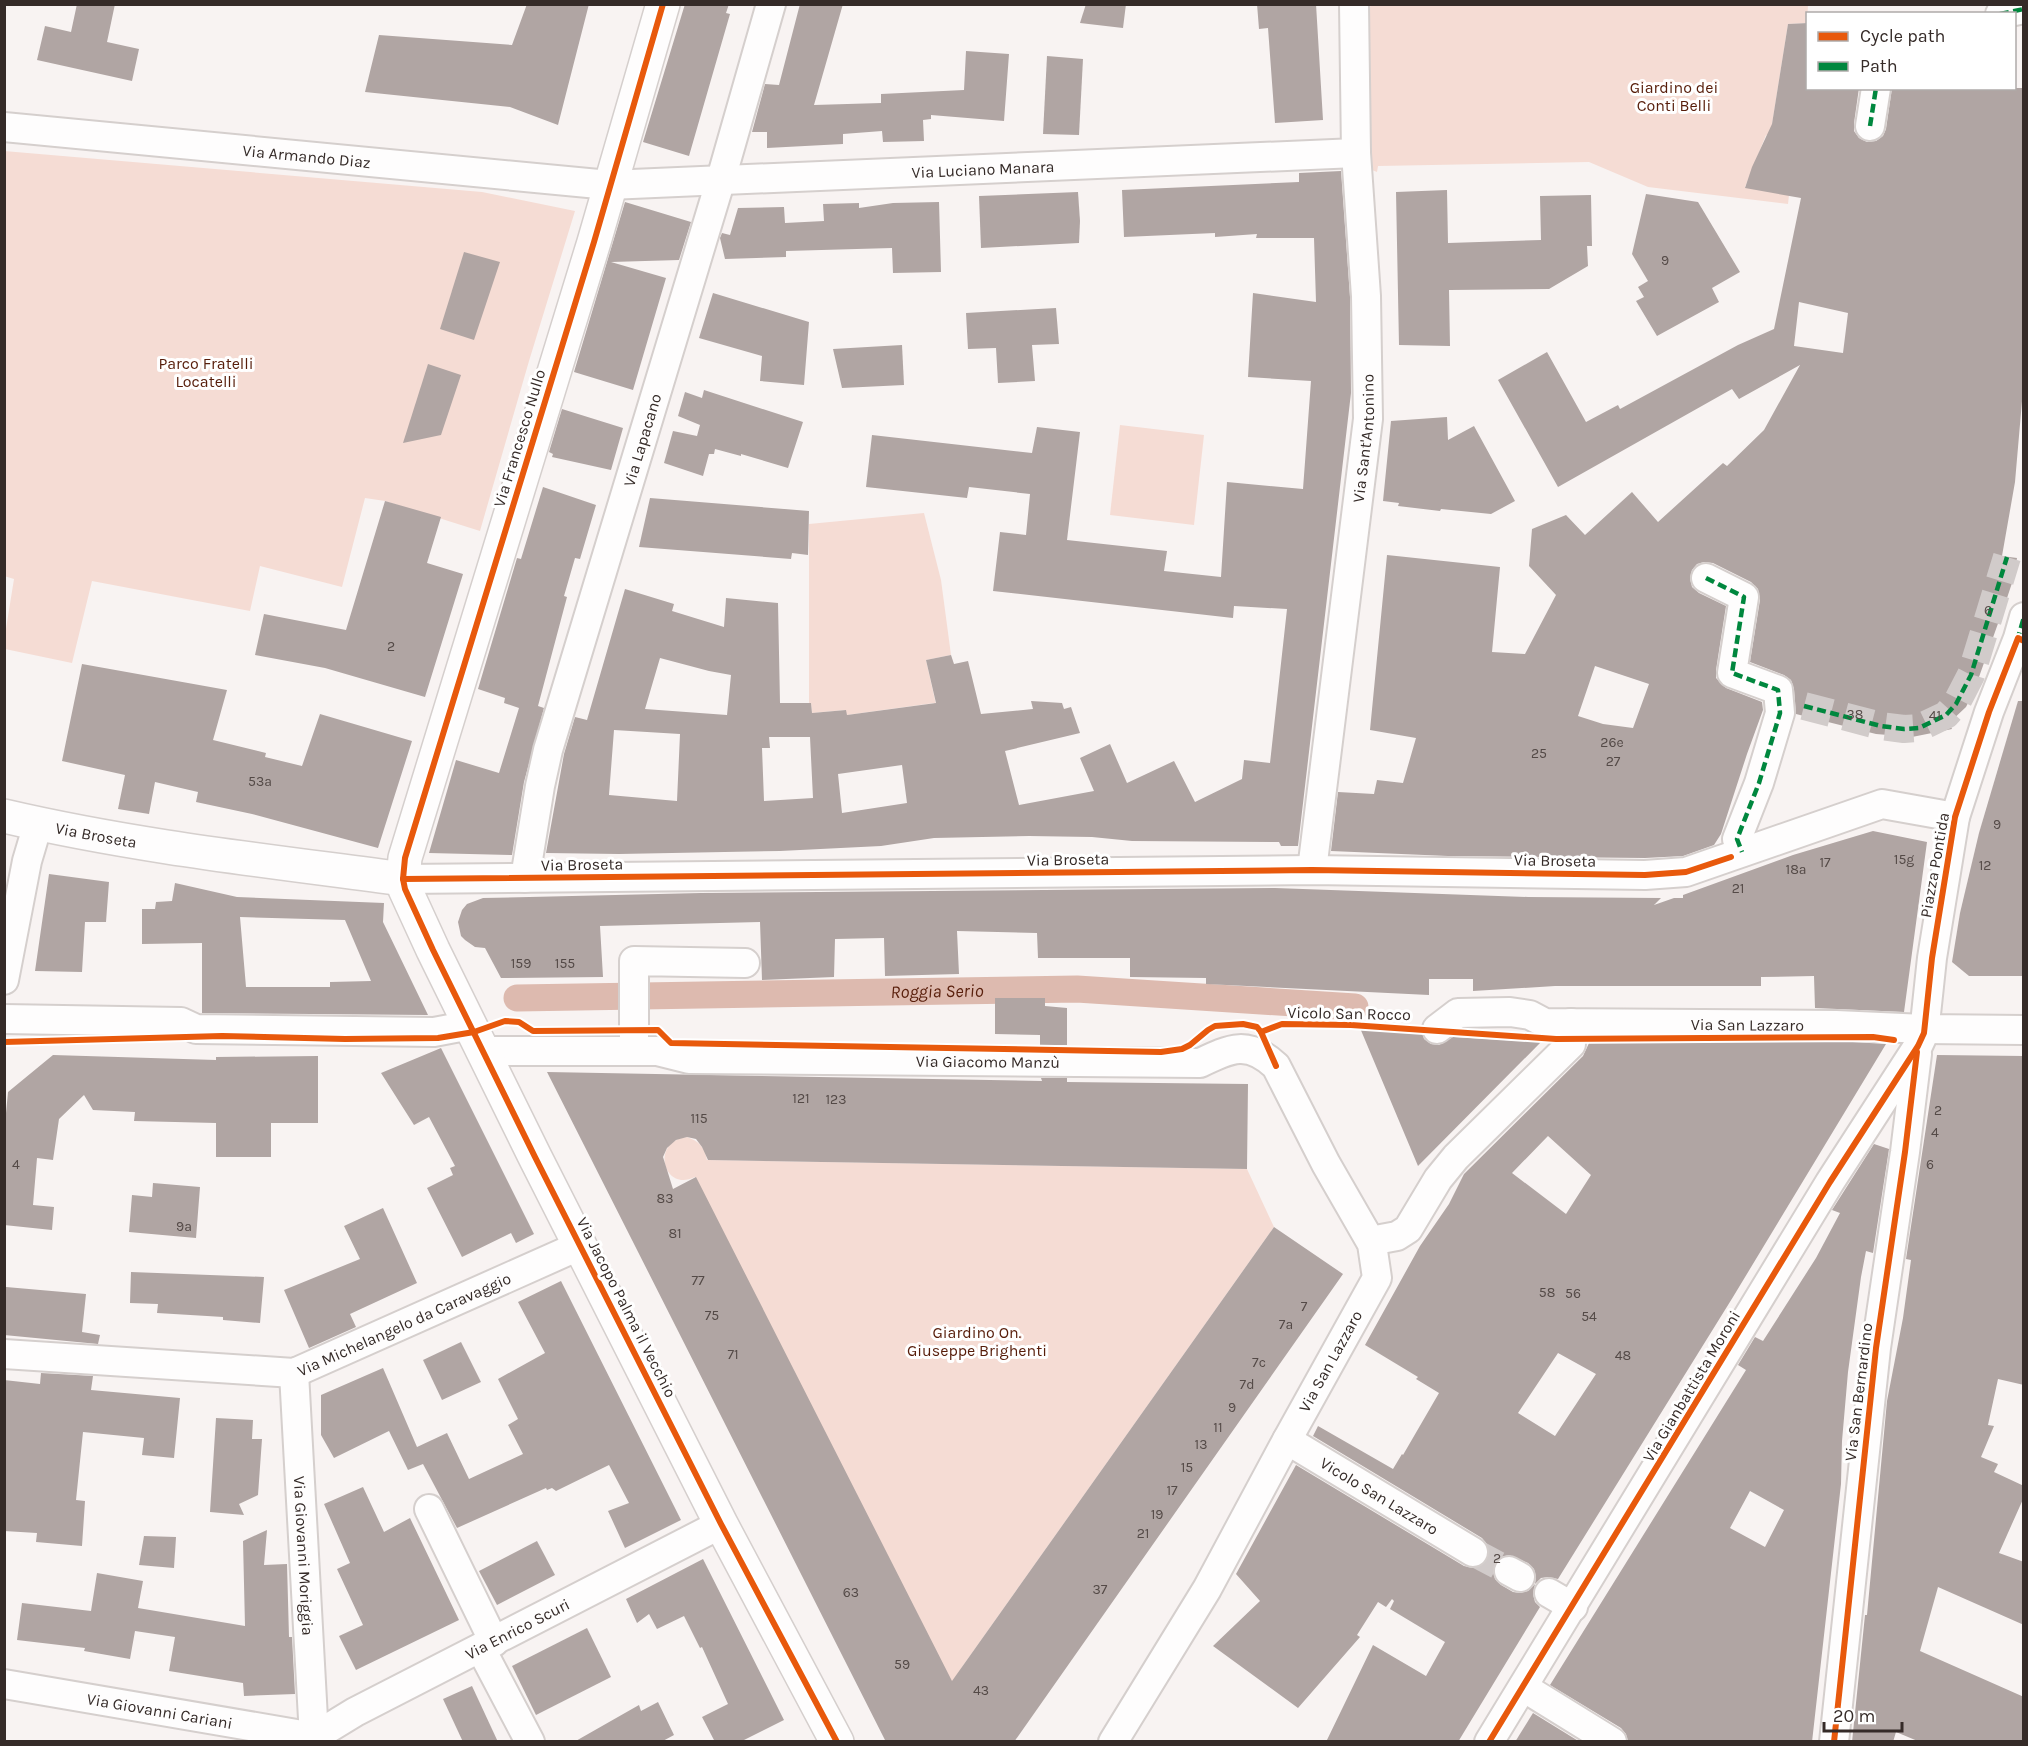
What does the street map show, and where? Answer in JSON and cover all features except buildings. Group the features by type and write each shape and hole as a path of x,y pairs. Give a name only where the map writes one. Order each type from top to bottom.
{"street":[{"name":"Via Francesco Nullo","path":"403,879 405,858 580,287 663,4"},
{"name":"Via Lapacano","path":"525,878 548,750 721,179 771,4"},
{"name":"Via Sant'Antonino","path":"1312,870 1368,419 1366,296 1356,153 1354,4"},
{"path":"1870,126 1876,90"},
{"name":"Via Armando Diaz","path":"4,127 609,185"},
{"name":"Via Luciano Manara","path":"609,185 1356,153"},
{"path":"1706,578 1744,597 1732,673 1778,690 1780,713 1759,783 1737,839 1736,854"},
{"name":"Piazza Pontida","path":"1922,1028 1955,817 1995,694 2022,632"},
{"name":"Piazza Pontida","path":"1736,854 1882,804 1955,817"},
{"name":"Via Broseta","path":"4,816 211,855 403,879 1312,870 1645,875 1686,872 1736,854"},
{"path":"4,980 27,861 38,824"},
{"name":"Via Jacopo Palma il Vecchio","path":"403,879 409,899 581,1245 722,1524 837,1742"},
{"path":"634,1051 634,962 745,963"},
{"name":"Via San Lazzaro","path":"1437,1029 1458,1012 1510,1012 1530,1015 1545,1023 1836,1025 1922,1028"},
{"path":"1922,1028 2024,1014"},
{"name":"Via Giacomo Manzù","path":"4,1020 181,1022 196,1029 434,1032 477,1038 657,1051 689,1059 1200,1063 1230,1049 1251,1049 1265,1056 1276,1066 1326,1164 1372,1244"},
{"path":"1372,1244 1381,1239 1396,1236 1408,1229 1438,1179 1456,1157 1571,1044 1571,1023"},
{"path":"1922,1028 2024,1030"},
{"name":"Via Gianbattista Moroni","path":"1489,1742 1523,1687 1561,1600 1830,1182 1922,1028"},
{"name":"Via San Bernardino","path":"1834,1742 1875,1348 1922,1028"},
{"name":"Via San Lazzaro","path":"1113,1742 1207,1589 1377,1278 1372,1244"},
{"name":"Via Michelangelo da Caravaggio","path":"4,1354 294,1374 581,1245"},
{"name":"Via Giovanni Moriggia","path":"294,1374 312,1740"},
{"name":"Vicolo San Lazzaro","path":"1287,1440 1473,1552"},
{"path":"429,1509 530,1742"},
{"name":"Via Enrico Scuri","path":"312,1740 355,1712 722,1524"},
{"name":"Via Giovanni Cariani","path":"4,1684 312,1740"},
{"path":"1523,1687 1612,1742"}],"green space":[{"name":"Giardino dei Conti Belli","path":"1380,4 1808,5 1806,23 1788,24 1770,137 1766,135 1745,187 1789,195 1788,204 1648,187 1589,162 1378,166 1377,172 1367,168 1363,8"},
{"name":"Parco Fratelli Locatelli","path":"4,151 482,192 575,211 480,531 385,501 365,498 342,587 260,566 250,611 92,581 72,663 5,649 14,579 4,576"},
{"path":"1120,425 1204,435 1194,525 1110,515"},
{"path":"924,513 941,580 951,655 926,660 937,709 934,703 847,715 845,710 812,713 811,703 809,703 809,524"},
{"name":"Giardino On. Giuseppe Brighenti","path":"687,1137 701,1146 707,1160 1247,1169 1274,1227 962,1667 950,1691 695,1177 684,1180 675,1178 665,1164 668,1147 675,1141"}],"waterway":[{"name":"Roggia Serio","path":"517,998 1077,989 1355,1007"}],"tunnel":[{"path":"1804,706 1881,726 1904,729 1919,728 1946,715 1956,704 1971,675 2007,557"},
{"path":"1473,1552 1509,1571"}],"marked path":[{"path":"2010,12 2024,9"},
{"path":"1870,126 1876,90"},
{"path":"1804,706 1881,726 1904,729 1919,728 1946,715 1956,704 1971,675 2007,557"},
{"path":"1706,578 1744,597 1732,673 1778,690 1780,713 1759,783 1737,839 1742,852"},
{"path":"2017,641 2024,617"}],"cycle path":[{"path":"663,4 594,242 405,858 403,879 405,889 433,950 535,1157 721,1524 837,1742"},
{"path":"1489,1742 1830,1182 1918,1046 1924,1033 1932,958 1955,817 1989,712 2018,638 2024,641"},
{"path":"403,879 1312,870 1645,875 1686,872 1731,857"},
{"path":"4,1042 222,1036 345,1039 438,1038 474,1032 505,1021 519,1022 533,1031 658,1030 671,1043 1161,1052 1182,1049 1215,1026 1243,1024 1257,1027 1261,1032 1276,1066"},
{"name":"Vicolo San Rocco","path":"1261,1032 1282,1024 1351,1025 1556,1039 1873,1037 1894,1040"},
{"path":"1834,1742 1876,1348 1905,1152 1917,1052"}]}
